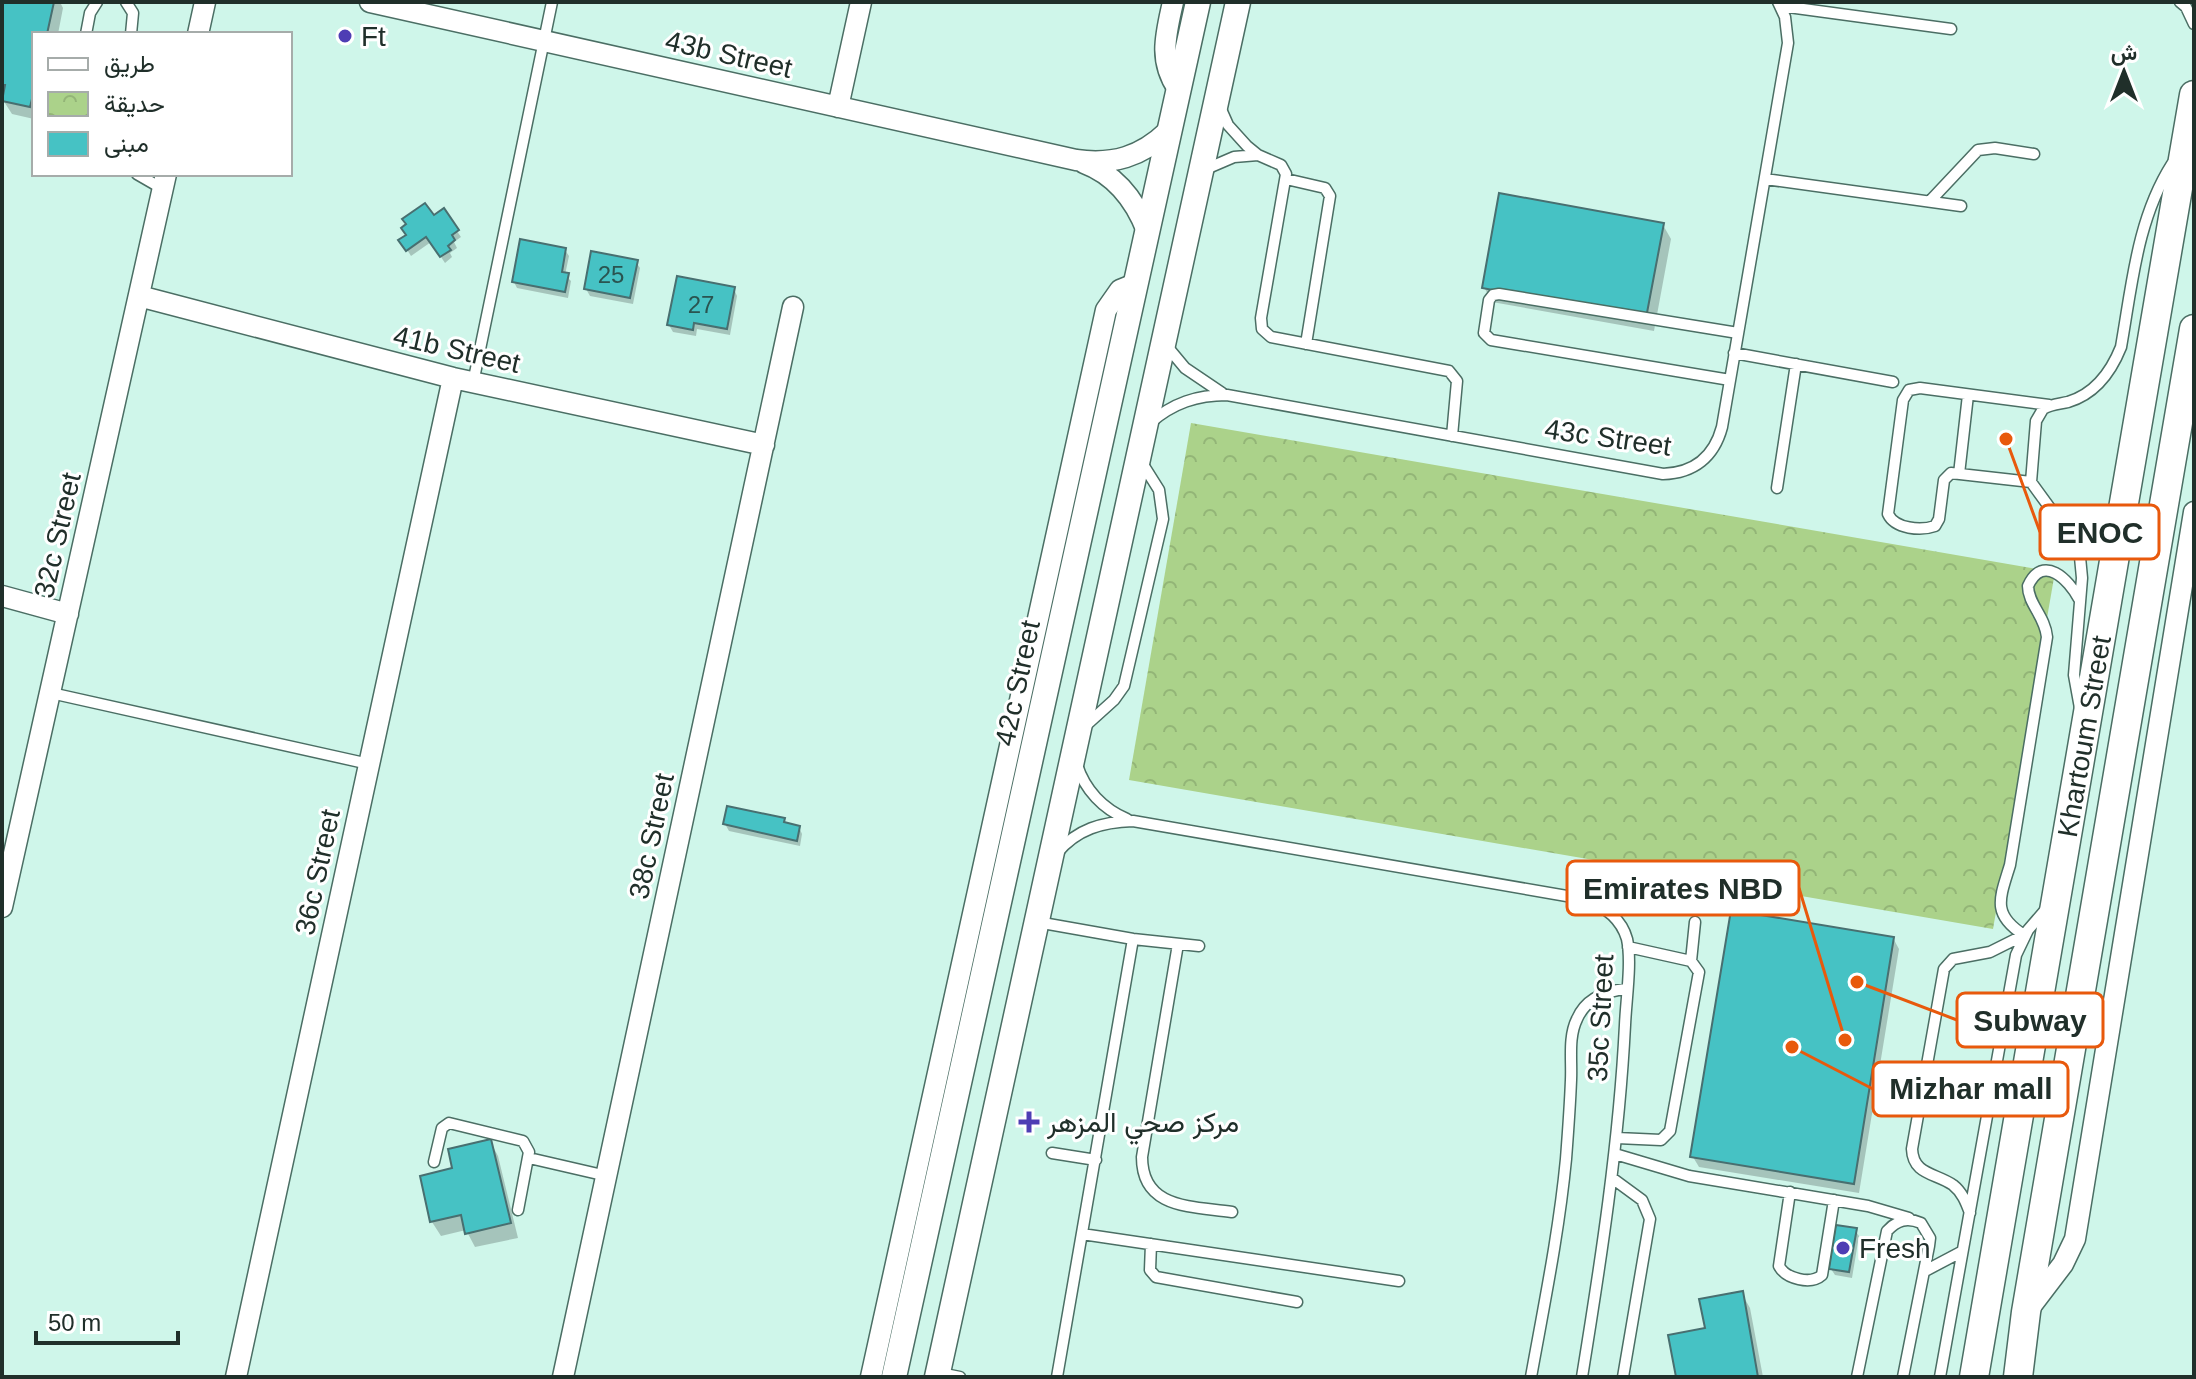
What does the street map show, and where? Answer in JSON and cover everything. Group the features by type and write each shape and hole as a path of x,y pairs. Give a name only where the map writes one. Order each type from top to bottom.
{"main road":[{"name":"Khartoum Street","path":"1974,1377 2194,95"},
{"name":"Khartoum Street","path":"2021,1374 2026,1312 2194,329"}],"street":[{"path":"198,32 205,2"},
{"path":"838,107 861,2"},
{"path":"1173,2 1164,49 1167,70 1178,89"},
{"name":"42c Street","path":"894,1377 1198,2"},
{"path":"945,1376 1037,922 1238,2"},
{"name":"43b Street","path":"384,4 1076,160 1093,166 1120,186 1136,207 1147,231"},
{"name":"43b Street","path":"1076,160 1110,162 1127,158 1142,152 1168,131"},
{"name":"32c Street","path":"2,907 7,869 51,693 165,181"},
{"path":"871,1377 1106,310 1120,290 1135,284"},
{"name":"41b Street","path":"139,296 463,380 764,445"},
{"name":"38c Street","path":"563,1377 793,307"},
{"name":"36c Street","path":"236,1377 369,764 463,380"},
{"path":"2026,1312 2063,1264 2075,1239 2194,512"},
{"path":"2,596 68,614"}],"lane":[{"path":"86,32 90,13 97,2"},
{"path":"126,2 133,13 131,32"},
{"path":"463,380 552,2"},
{"path":"2180,2 2194,24"},
{"path":"1780,4 1951,29"},
{"name":"43c Street","path":"1145,427 1183,402 1197,397 1227,395 1663,474 1697,466 1713,449 1722,427 1788,43 1788,30 1780,4"},
{"path":"1217,100 1236,136 1258,155 1281,165 1286,179 1260,324 1265,334 1449,371 1457,381 1452,436"},
{"path":"2031,482 1951,473 1944,480 1939,519 1935,526 1900,526 1890,520 1888,508 1904,397 1915,388 2049,405 2070,401 2092,389 2110,371 2121,347 2144,226 2163,179 2186,142"},
{"path":"1930,201 1978,150 1995,148 2034,154"},
{"path":"1201,172 1234,157 1258,155"},
{"path":"145,176 165,181"},
{"path":"1286,179 1325,188 1330,196 1306,344"},
{"path":"1765,179 1961,206"},
{"path":"1730,380 1491,340 1484,333 1489,300 1499,294 1738,333"},
{"name":"43c Street","path":"1164,342 1173,356 1198,379 1227,395"},
{"path":"1734,353 1893,382"},
{"path":"1777,488 1796,364"},
{"path":"1959,474 1968,395"},
{"path":"2049,405 2036,421 2031,482 2076,547 2082,567 2074,675 2078,706 2087,720"},
{"path":"1079,732 1114,700 1124,686 1163,519 1159,490 1139,457"},
{"path":"2024,935 2003,917 2000,897 2010,865 2047,637 2043,619 2030,599 2028,586 2036,574 2049,570 2069,582 2079,599"},
{"path":"51,693 369,764"},
{"name":"35c Street","path":"1074,757 1084,782 1101,803 1133,821 1584,899 1615,917 1622,927 1628,947 1617,1138 1582,1377"},
{"name":"35c Street","path":"1050,863 1065,844 1085,830 1100,824 1133,821"},
{"path":"1940,1377 2016,955 2024,935 2056,898"},
{"path":"1037,922 1133,939 1199,946"},
{"path":"1691,961 1695,922"},
{"path":"1970,1213 1964,1197 1955,1187 1921,1170 1912,1157 1944,969 1953,959 1990,952 2024,935"},
{"path":"1057,1377 1133,939"},
{"path":"1178,944 1142,1171 1156,1195 1168,1202 1232,1212"},
{"path":"1617,1138 1661,1140 1670,1131 1698,977 1697,967 1691,961 1628,947"},
{"path":"1531,1377 1561,1203 1569,1119 1572,1035 1576,1020 1585,1007 1597,997 1626,989"},
{"path":"434,1162 442,1128 449,1123 518,1138 527,1146 529,1158 518,1210"},
{"path":"1052,1153 1096,1160"},
{"path":"1615,1154 1689,1176 1884,1209 1921,1223 1930,1238 1903,1377"},
{"path":"529,1158 607,1176"},
{"path":"1612,1178 1642,1200 1650,1219 1623,1377"},
{"path":"1790,1192 1779,1266 1788,1276 1812,1280 1822,1275 1834,1200"},
{"path":"1857,1377 1887,1231 1903,1219 1913,1220"},
{"path":"1082,1234 1399,1281"},
{"path":"1151,1244 1150,1270 1156,1277 1297,1302"},
{"path":"1925,1271 1961,1252"}],"green space":[{"path":"1191,423 2055,572 1993,929 1129,780"}],"building":[{"path":"2,2 54,2 47,32 32,32 30,107 2,101 5,85 2,85"},
{"path":"1499,193 1664,223 1646,318 1482,288"},
{"path":"425,203 434,215 444,208 459,230 452,235 455,240 448,246 451,250 440,257 426,237 406,251 398,240 406,235 401,228 406,224 402,219"},
{"path":"520,239 566,248 562,272 569,273 565,292 512,282"},
{"path":"591,251 638,260 630,298 584,289"},
{"path":"677,276 735,287 727,329 694,323 693,330 667,325"},
{"path":"727,806 785,818 784,822 800,826 797,841 723,824"},
{"path":"1731,910 1894,937 1854,1184 1690,1157"},
{"path":"491,1139 511,1223 465,1234 461,1215 430,1222 420,1176 452,1168 448,1149"},
{"name":"Fresh","path":"1836,1225 1857,1228 1849,1272 1829,1269"},
{"path":"1743,1291 1758,1377 1676,1377 1668,1335 1705,1328 1699,1299"}],"place":[{"name":"Ft","path":"345,36"},
{"name":"ENOC","path":"2006,439"},
{"name":"Subway","path":"1857,982"},
{"name":"Emirates NBD","path":"1845,1040"},
{"name":"Mizhar mall","path":"1792,1047"},
{"name":"مركز صحي المزهر","path":"1029,1122"},
{"name":"Fresh","path":"1843,1248"}]}
